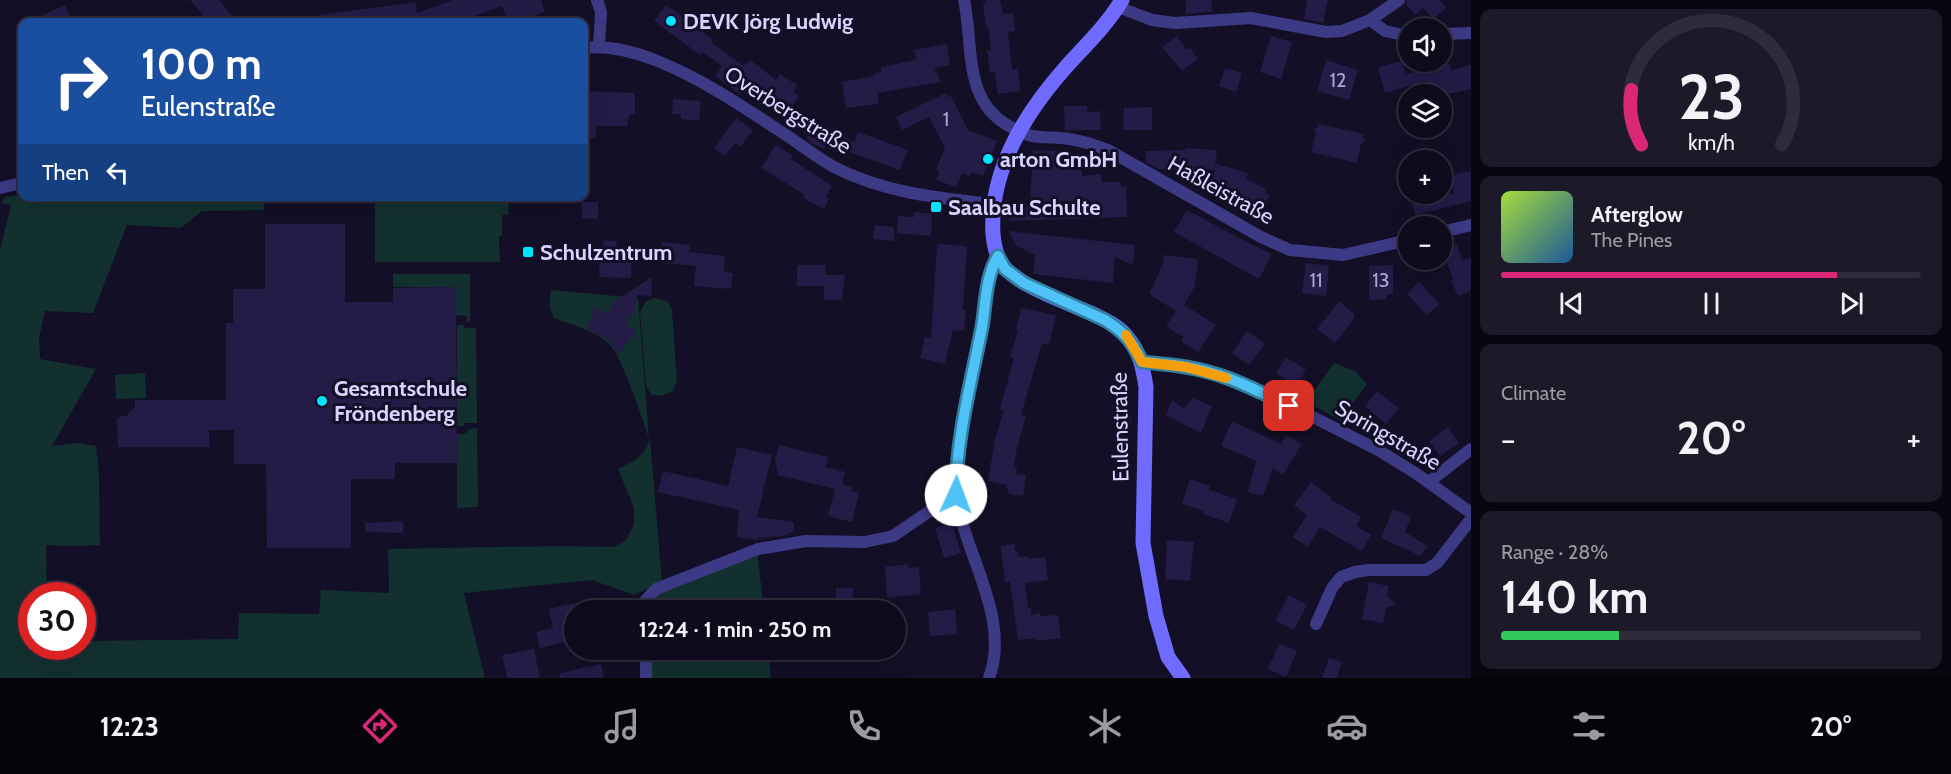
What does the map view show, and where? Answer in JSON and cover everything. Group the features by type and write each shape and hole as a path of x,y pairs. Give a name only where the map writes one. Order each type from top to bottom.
{"main road":[{"path":"998,256 993,233 994,204 1003,168 1019,132 1064,69 1106,23 1120,3"},
{"name":"Eulenstraße","path":"998,256 1005,269 1024,283 1105,320 1126,334 1142,362 1146,387 1143,543 1156,616 1168,657 1183,678"}],"street":[{"path":"597,0 601,12 599,46"},
{"path":"964,0 972,67 978,93 986,107 999,121 1019,132"},
{"path":"1120,3 1152,20 1175,23 1251,18 1326,32 1342,31 1370,20 1399,0"},
{"path":"1370,20 1385,31 1398,34"},
{"path":"1452,34 1471,33"},
{"name":"Overbergstraße","path":"588,47 599,46 635,52 684,71 722,93 834,167 879,185 902,192 994,204"},
{"name":"Haßleistraße","path":"1019,132 1031,136 1067,138 1087,142 1108,150 1261,237 1290,250 1343,255 1398,242"},
{"path":"0,188 18,184"},
{"path":"1452,230 1471,225"},
{"path":"989,678 994,665 996,636 956,495 958,449 990,269 998,256"},
{"name":"Springstraße","path":"1142,362 1186,367 1212,373 1307,414 1378,450 1429,482 1471,513"},
{"path":"1429,482 1471,449"},
{"path":"646,600 656,589 758,549 806,541 865,542 893,536 956,495"},
{"path":"1316,624 1332,588 1341,577 1368,570 1426,570 1437,563 1471,519"},
{"path":"646,660 646,678"}],"green space":[{"path":"18,195 18,201 264,201 264,210 202,211 181,228 127,225 93,313 45,311 39,338 40,359 96,369 52,446 78,443 96,446 99,474 100,545 46,545 47,582 18,582 18,660 96,660 96,641 238,639 239,613 319,614 321,590 389,593 388,549 614,547 626,540 634,524 634,508 618,469 638,458 650,439 662,582 634,595 592,580 464,593 485,678 0,678 0,249 11,205 1,203 5,197"},
{"path":"375,201 508,201 509,214 502,215 502,236 499,236 500,262 375,262"},
{"path":"393,274 470,274 470,322 467,322 467,316 456,315 456,287 393,287"},
{"path":"551,290 638,298 649,438 626,374 614,351 597,335 554,318 549,305"},
{"path":"655,298 667,301 672,310 677,381 672,392 661,396 651,394 646,386 640,312 646,301"},
{"path":"457,325 464,325 464,328 476,328 477,423 464,423 464,426 457,426"},
{"path":"1334,363 1355,371 1367,384 1340,420 1306,402"},
{"path":"145,373 146,398 116,399 115,375"},
{"path":"477,428 478,507 457,508 457,434 467,434 468,429"},
{"path":"757,551 763,600 650,600 656,593"},
{"path":"649,660 769,660 771,678 650,678"}],"building":[{"path":"190,0 219,0 234,18 206,18"},
{"path":"453,0 541,0 545,12 528,18 522,16 507,18 502,6 470,18 319,18 319,15 416,2 417,13"},
{"path":"986,0 1000,0 1003,14 1013,13 1015,31 1008,32 1012,69 1018,69 1020,91 998,94 995,72 990,73 987,50 991,50 983,3 986,3"},
{"path":"1186,0 1211,0 1212,12 1186,14"},
{"path":"1307,0 1328,0 1323,23 1304,19"},
{"path":"1407,0 1439,0 1446,8 1433,18 1423,8 1415,15 1406,4"},
{"path":"65,5 71,18 37,18"},
{"path":"666,5 686,19 690,15 708,28 704,33 712,39 711,42 744,66 750,60 776,80 780,74 797,85 793,92 799,96 786,116 745,90 741,95 715,76 722,66 703,52 700,55 654,21"},
{"path":"1177,36 1187,50 1190,48 1198,59 1182,71 1162,47"},
{"path":"1271,36 1292,42 1281,79 1260,72"},
{"path":"947,44 950,65 934,68 941,82 877,93 879,104 846,108 842,82 874,76 874,73 881,72 881,67 916,60 914,50"},
{"path":"1326,60 1358,70 1349,100 1317,91"},
{"path":"1398,62 1398,72 1406,74 1452,72 1452,70 1471,65 1471,89 1452,93 1452,84 1426,84 1425,81 1415,84 1398,84 1398,89 1385,93 1378,67"},
{"path":"1225,68 1242,73 1236,92 1219,86"},
{"path":"588,91 635,93 635,114 629,115 627,126 596,126 596,138 588,138"},
{"path":"946,93 948,97 951,96 968,130 997,141 983,176 972,172 970,176 962,173 956,187 936,180 939,172 936,170 945,148 929,117 902,130 896,117"},
{"path":"673,99 701,101 699,121 681,119 681,114 672,114"},
{"path":"1064,106 1087,106 1087,112 1100,111 1101,130 1065,130"},
{"path":"1152,107 1152,130 1123,130 1124,108"},
{"path":"736,118 753,130 740,147 735,143 725,156 714,148"},
{"path":"810,119 854,142 858,132 908,150 900,170 827,144 824,149 810,142 806,138 808,134 803,132"},
{"path":"1318,124 1364,134 1365,140 1361,144 1357,163 1311,152 1316,133 1313,129 1317,128"},
{"path":"776,145 793,156 791,159 832,186 826,197 829,198 824,209 803,198 805,195 761,168"},
{"path":"1186,148 1217,150 1215,170 1176,167 1176,169 1158,169 1146,162 1146,151 1186,150"},
{"path":"1033,150 1057,151 1056,168 1082,169 1082,176 1101,174 1102,182 1120,182 1121,187 1126,186 1127,217 1009,221 1009,207 1030,206"},
{"path":"1216,164 1248,173 1246,179 1266,189 1265,193 1270,195 1261,214 1235,201 1240,192 1211,184"},
{"path":"1471,171 1471,201 1415,215 1412,204 1452,204 1452,194 1454,194 1452,175"},
{"path":"582,202 598,202 598,219 582,218"},
{"path":"1187,210 1272,254 1259,279 1174,232"},
{"path":"915,212 932,214 931,236 897,233 898,216 914,217"},
{"path":"265,224 345,224 345,302 393,302 393,288 456,287 457,463 395,463 395,479 351,479 351,548 267,548 266,464 234,464 234,430 209,430 209,447 118,447 117,420 126,416 135,407 135,400 226,400 226,323 233,323 233,289 265,289"},
{"path":"875,225 894,227 894,241 873,239"},
{"path":"1008,231 1135,245 1133,265 1115,257 1113,283 1033,274 1035,255 1017,246"},
{"path":"603,240 617,241 616,255 632,255 631,278 599,277"},
{"path":"662,242 690,245 689,252 725,256 724,272 733,273 731,289 694,286 696,266 660,263"},
{"path":"937,244 967,246 964,331 953,330 945,364 920,358 925,337 931,338"},
{"path":"1457,244 1462,261 1471,258 1471,290 1458,296 1451,281 1453,280 1450,270 1452,270 1452,245"},
{"path":"1164,255 1198,259 1195,286 1184,305 1216,325 1198,352 1181,341 1183,337 1166,326 1176,311 1149,294 1163,264"},
{"path":"1306,263 1329,266 1326,296 1302,293"},
{"path":"797,265 825,265 825,275 845,275 842,300 824,300 824,286 797,286"},
{"path":"1393,265 1393,294 1387,294 1387,299 1369,300 1369,266"},
{"path":"652,277 651,296 637,295 634,311 625,324 636,332 618,354 609,340 587,329 595,307 607,314 615,301"},
{"path":"1419,282 1440,304 1427,315 1407,294"},
{"path":"1339,301 1354,314 1354,319 1335,343 1317,329"},
{"path":"1021,308 1056,315 1049,345 1042,343 1021,415 1026,416 1014,467 1017,467 1016,474 1026,475 1023,496 1009,494 1006,485 988,481 995,439 1004,410 1000,409 1014,358 1010,357 1018,330 1016,330"},
{"path":"1247,331 1265,344 1249,365 1232,353"},
{"path":"1286,357 1306,370 1296,386 1276,373"},
{"path":"1377,391 1399,408 1386,424 1365,406"},
{"path":"1192,398 1212,406 1201,433 1166,415 1172,400 1184,409"},
{"path":"1117,417 1131,417 1130,435 1116,435"},
{"path":"1232,421 1281,444 1286,435 1302,444 1283,475 1273,468 1263,496 1248,492 1256,461 1221,446"},
{"path":"1448,427 1459,443 1440,456 1429,441"},
{"path":"779,445 828,457 826,467 845,472 842,484 852,487 851,491 859,493 852,522 828,516 835,489 778,475 775,460"},
{"path":"737,447 772,455 757,517 794,522 794,531 784,536 758,538 758,540 737,537 739,510 658,492 663,471 728,486"},
{"path":"1190,479 1210,486 1209,490 1237,499 1229,523 1182,504"},
{"path":"1311,482 1331,497 1330,499 1361,517 1356,526 1371,535 1362,551 1320,527 1308,547 1293,537 1307,515 1294,505"},
{"path":"1393,509 1411,517 1405,532 1427,546 1421,556 1381,538"},
{"path":"403,521 403,533 365,532 365,523"},
{"path":"952,523 961,553 944,558 935,528"},
{"path":"1167,540 1194,542 1190,581 1165,579"},
{"path":"1015,544 1015,551 1018,551 1019,557 1028,556 1028,559 1045,557 1048,580 1025,583 1028,608 1031,608 1032,615 1040,613 1041,616 1058,615 1061,638 1037,641 1035,638 1018,640 1010,582 1005,582 1001,546"},
{"path":"908,564 909,568 919,567 921,594 887,598 885,567"},
{"path":"1369,582 1389,586 1387,596 1396,604 1386,608 1383,623 1362,619"},
{"path":"836,588 853,588 853,600 835,600"},
{"path":"1289,595 1307,605 1294,630 1275,620"},
{"path":"564,605 564,642 540,648 536,632 553,628 549,609"},
{"path":"955,609 957,634 930,636 928,612"},
{"path":"1279,644 1297,651 1286,677 1268,669"},
{"path":"534,649 540,678 507,678 502,655"},
{"path":"1329,658 1342,662 1337,678 1322,678"},
{"path":"601,664 604,678 560,678 560,673"}],"slow traffic":[{"path":"1126,335 1142,362 1186,367 1226,378"}],"place":[{"name":"DEVK Jörg Ludwig","path":"671,21"},
{"name":"arton GmbH","path":"988,159"},
{"name":"Saalbau Schulte","path":"936,207"},
{"name":"Schulzentrum","path":"528,252"},
{"name":"Gesamtschule Fröndenberg","path":"322,401"}],"route":[{"path":"956,495 958,449 990,269 998,256 1005,269 1024,283 1105,320 1126,334 1142,362 1186,367 1212,373 1289,406"}]}
